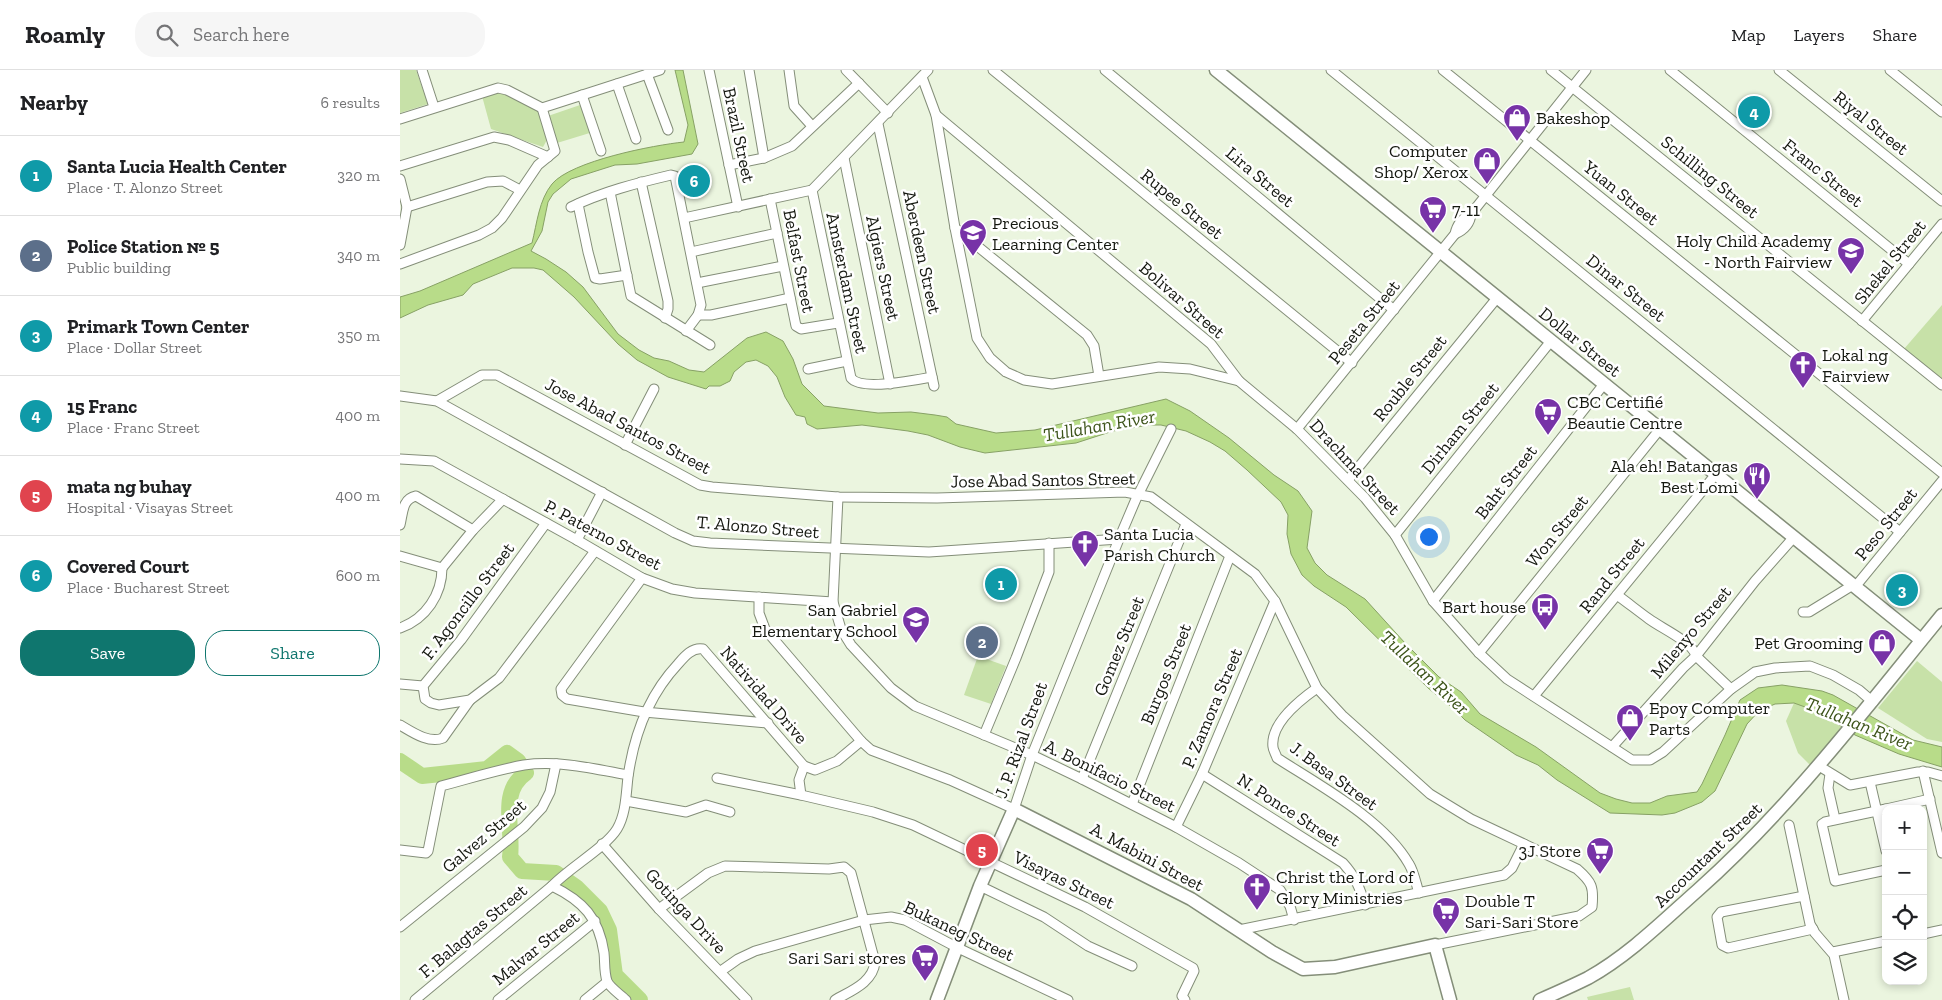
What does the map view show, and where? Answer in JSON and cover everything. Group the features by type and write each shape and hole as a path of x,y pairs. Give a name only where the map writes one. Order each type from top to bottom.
{"street":[{"path":"422,70 434,107"},
{"path":"400,118 498,88 507,90 542,108 660,70"},
{"name":"Brazil Street","path":"709,70 738,207"},
{"path":"749,70 764,158"},
{"path":"789,70 794,106 812,126"},
{"path":"729,165 764,158 792,146 812,126 852,76 860,70"},
{"name":"Rupee Street","path":"993,70 1352,363"},
{"name":"Lira Street","path":"1105,70 1394,310"},
{"name":"Dollar Street","path":"1216,70 1921,640"},
{"name":"Dinar Street","path":"1331,70 1900,532"},
{"name":"Yuan Street","path":"1443,70 1942,473"},
{"name":"Schilling Street","path":"1550,70 1942,385"},
{"name":"Peseta Street","path":"1297,429 1455,234 1456,227 1460,222 1471,214 1586,70"},
{"name":"Franc Street","path":"1670,70 1909,264"},
{"name":"Riyal Street","path":"1779,70 1942,201"},
{"path":"1890,70 1942,112"},
{"path":"648,74 668,130"},
{"path":"684,218 812,190 925,74"},
{"name":"Drachma Street","path":"925,74 936,115 955,228 977,338 994,362 1014,376 1038,384 1052,384 1159,367 1190,369 1239,381 1297,429 1348,480 1395,535 1433,601 1479,653 1507,679 1632,760 1650,760 1663,752 1731,689 1755,672 1775,668 1810,666 1833,675 1859,690 1871,704"},
{"path":"852,76 888,113"},
{"path":"617,84 636,139"},
{"path":"582,95 601,151"},
{"path":"542,108 552,154"},
{"name":"Bolivar Street","path":"936,115 1211,344 1239,381"},
{"name":"Aberdeen Street","path":"878,124 933,382 890,384"},
{"path":"400,166 494,137 552,154"},
{"path":"400,264 492,228 502,218 538,165 552,154"},
{"name":"Algiers Street","path":"844,158 890,384"},
{"path":"627,275 595,278 575,205 641,182 675,176 701,304 698,315 686,332"},
{"path":"400,179 407,207 400,245"},
{"path":"407,207 496,181 510,184 520,190"},
{"path":"641,182 668,301 665,318"},
{"name":"Amsterdam Street","path":"812,190 838,323 852,381 890,384"},
{"path":"610,192 631,296 686,332 710,344"},
{"name":"Belfast Street","path":"770,199 797,329 838,323"},
{"name":"Shekel Street","path":"1862,321 1942,224"},
{"path":"955,228 1087,334 1094,346 1098,376"},
{"path":"691,252 777,233"},
{"path":"697,283 783,266"},
{"path":"698,315 710,315 790,298"},
{"name":"Rouble Street","path":"1348,480 1497,298"},
{"name":"Dirham Street","path":"1395,535 1551,341"},
{"path":"808,369 847,361"},
{"name":"Jose Abad Santos Street","path":"437,401 482,375 497,375 700,485 712,487 838,497 937,498 1125,492 1140,493 1151,497 1255,574 1275,601 1317,688 1342,715 1430,794 1471,820 1577,869 1590,880 1593,893 1592,907"},
{"name":"Baht Street","path":"1433,601 1604,384"},
{"path":"625,445 654,389"},
{"name":"T. Alonzo Street","path":"400,396 437,401 674,533 693,541 834,550 929,552 1119,538"},
{"name":"J. P. Rizal Street","path":"938,1000 980,886 1014,809 1032,755 1119,538 1170,429"},
{"name":"Won Street","path":"1479,653 1660,429"},
{"name":"P. Paterno Street","path":"400,459 434,461 642,578 672,589 695,593 833,602"},
{"name":"Rand Street","path":"1534,696 1716,474"},
{"name":"Peso Street","path":"1803,612 1809,612 1854,586 1942,481"},
{"path":"577,540 602,492"},
{"path":"400,525 405,502 409,497 416,496 473,530"},
{"name":"A. Bonifacio Street","path":"838,497 833,602 841,630 851,645 891,688 915,706 1032,755 1176,827 1272,884 1285,896 1294,920"},
{"path":"400,628 418,620 435,599 442,580 442,568 473,530 503,499"},
{"name":"F. Agoncillo Street","path":"546,523 461,640 423,686 425,698 431,703 439,705 470,700 499,678 595,551"},
{"name":"Gomez Street","path":"1082,779 1186,524"},
{"name":"Milenyo Street","path":"1612,747 1696,656 1761,573 1794,537"},
{"path":"984,735 1049,572 1049,543"},
{"path":"400,556 442,568"},
{"name":"Burgos Street","path":"1132,804 1230,556"},
{"path":"642,578 561,689 562,695 567,699 644,712 768,723"},
{"path":"1617,595 1695,651 1696,656 1731,689"},
{"name":"A. Mabini Street","path":"758,597 759,613 765,629 861,741 871,750 950,780 1149,875 1191,899 1294,965 1303,968 1335,967 1578,916 1592,907"},
{"name":"P. Zamora Street","path":"1176,827 1202,774 1275,601"},
{"name":"Accountant Street","path":"1540,1000 1588,977 1644,939 1744,847 1847,733 1942,615"},
{"name":"Natividad Drive","path":"628,775 644,712 672,671 687,654 698,648 703,649 804,766"},
{"path":"400,684 423,686"},
{"name":"J. Basa Street","path":"1317,688 1302,698 1285,715 1274,736 1272,748 1277,758 1335,795 1391,839 1410,864 1419,893"},
{"path":"400,725 414,733 437,740 443,738 470,700"},
{"path":"801,795 800,780 804,766 815,770 837,761 861,741"},
{"path":"400,850 426,853 428,851 441,786 520,766 556,764 582,766 628,775 626,801 618,828 602,844"},
{"name":"Galvez Street","path":"400,927 524,827 542,808 550,792 556,764"},
{"path":"1818,766 1850,785 1923,771 1942,776"},
{"path":"1923,771 1942,854"},
{"name":"N. Ponce Street","path":"1202,774 1343,864 1358,883 1365,905"},
{"path":"1830,774 1828,788 1835,819"},
{"name":"Visayas Street","path":"717,778 873,812 913,825 1086,907 1193,968 1194,972 1184,998"},
{"path":"1870,782 1882,808"},
{"path":"1910,805 1930,799"},
{"path":"626,801 686,812 702,805 730,812"},
{"path":"1882,810 1835,819 1822,824 1835,881 1882,871"},
{"path":"1789,825 1813,929 1833,952 1844,1000"},
{"name":"F. Balagtas Street","path":"415,1000 566,872 602,844"},
{"name":"Gotinga Drive","path":"602,844 660,909 747,1000"},
{"path":"1239,930 1504,875 1512,868 1524,844"},
{"path":"660,909 708,873 725,866 829,869 844,867 851,873 875,962 874,970 867,981 835,1000"},
{"path":"554,884 585,908 595,921 601,937 607,982 626,1000"},
{"path":"980,886 1044,918 1088,946 1132,966"},
{"path":"1804,896 1721,912 1717,918 1722,945 1728,948 1813,929"},
{"name":"Bukaneg Street","path":"721,971 738,959 755,951 864,920 891,917 905,920 958,948 1068,1000"},
{"name":"Malvar Street","path":"498,1000 595,921"},
{"path":"1927,933 1942,930"},
{"path":"1833,952 1882,943"},
{"path":"1435,945 1450,1000"},
{"path":"585,1000 607,982"}],"shaded area":[{"path":"400,70 416,70 428,104 400,113"},
{"path":"497,91 539,111 548,138 543,147 491,129 482,96"},
{"path":"583,104 593,132 557,143 548,116"},
{"path":"1942,305 1942,379 1904,349"},
{"path":"978,656 1006,666 991,704 964,695"},
{"path":"1917,661 1942,682 1942,742 1927,739 1878,708"},
{"path":"1794,703 1819,712 1842,727 1810,765 1798,753 1786,721"},
{"path":"1630,987 1634,1000 1588,1000 1587,997"}],"water":[{"name":"Tullahan River","path":"675,70 683,70 698,144 692,154 637,164 615,165 571,179 553,194 548,202 542,231 531,251 566,272 583,287 618,334 639,350 654,358 669,361 689,370 704,372 747,338 766,332 783,341 793,359 802,384 824,406 878,413 911,412 935,415 947,417 956,424 996,433 1035,430 1166,399 1190,411 1229,438 1274,475 1298,491 1312,511 1307,548 1315,563 1327,575 1365,599 1439,677 1461,692 1480,714 1536,747 1600,793 1616,799 1632,803 1650,803 1667,796 1697,792 1740,700 1758,688 1782,685 1822,691 1833,695 1913,740 1942,747 1942,767 1899,754 1855,735 1819,712 1794,703 1775,704 1759,711 1747,724 1715,791 1702,802 1675,813 1662,815 1610,813 1557,780 1538,765 1516,755 1465,720 1428,688 1346,607 1314,586 1302,575 1291,554 1287,534 1288,515 1281,502 1225,451 1186,431 1161,425 1149,425 1113,431 1076,443 985,453 960,447 928,435 908,431 862,425 817,429 807,424 805,417 796,415 785,397 777,377 768,366 756,360 746,362 734,372 730,381 720,386 709,386 706,389 668,377 637,360 618,344 574,297 543,270 534,268 512,268 473,284 463,295 428,305 400,318 400,297 420,291 532,243 544,197 552,184 562,176 576,168 614,155 684,142 688,125"}],"waterway":[{"path":"400,761 422,776 487,769 507,753 518,761 526,773 517,781 512,790 509,812 510,857 522,871 556,873 576,887 600,911 609,930 615,975 640,1000"}],"place":[{"name":"15 Franc","path":"1754,112"},
{"name":"Bakeshop","path":"1517,142"},
{"name":"Covered Court","path":"694,181"},
{"name":"Computer Shop/ Xerox","path":"1487,185"},
{"name":"7-11","path":"1433,234"},
{"name":"Precious Learning Center","path":"973,257"},
{"name":"Holy Child Academy - North Fairview","path":"1851,275"},
{"name":"Lokal ng Fairview","path":"1803,389"},
{"name":"CBC Certifié Beautie Centre","path":"1548,436"},
{"name":"Ala eh! Batangas Best Lomi","path":"1757,500"},
{"name":"Santa Lucia Parish Church","path":"1085,568"},
{"name":"Santa Lucia Health Center","path":"1001,584"},
{"name":"Primark Town Center","path":"1902,590"},
{"name":"Bart house","path":"1545,631"},
{"name":"Police Station № 5","path":"982,642"},
{"name":"San Gabriel Elementary School","path":"916,644"},
{"name":"Pet Grooming","path":"1882,667"},
{"name":"Epoy Computer Parts","path":"1630,742"},
{"name":"mata ng buhay","path":"982,850"},
{"name":"3J Store","path":"1600,875"},
{"name":"Christ the Lord of Glory Ministries","path":"1257,911"},
{"name":"Double T Sari-Sari Store","path":"1446,935"},
{"name":"Sari Sari stores","path":"925,982"}]}
